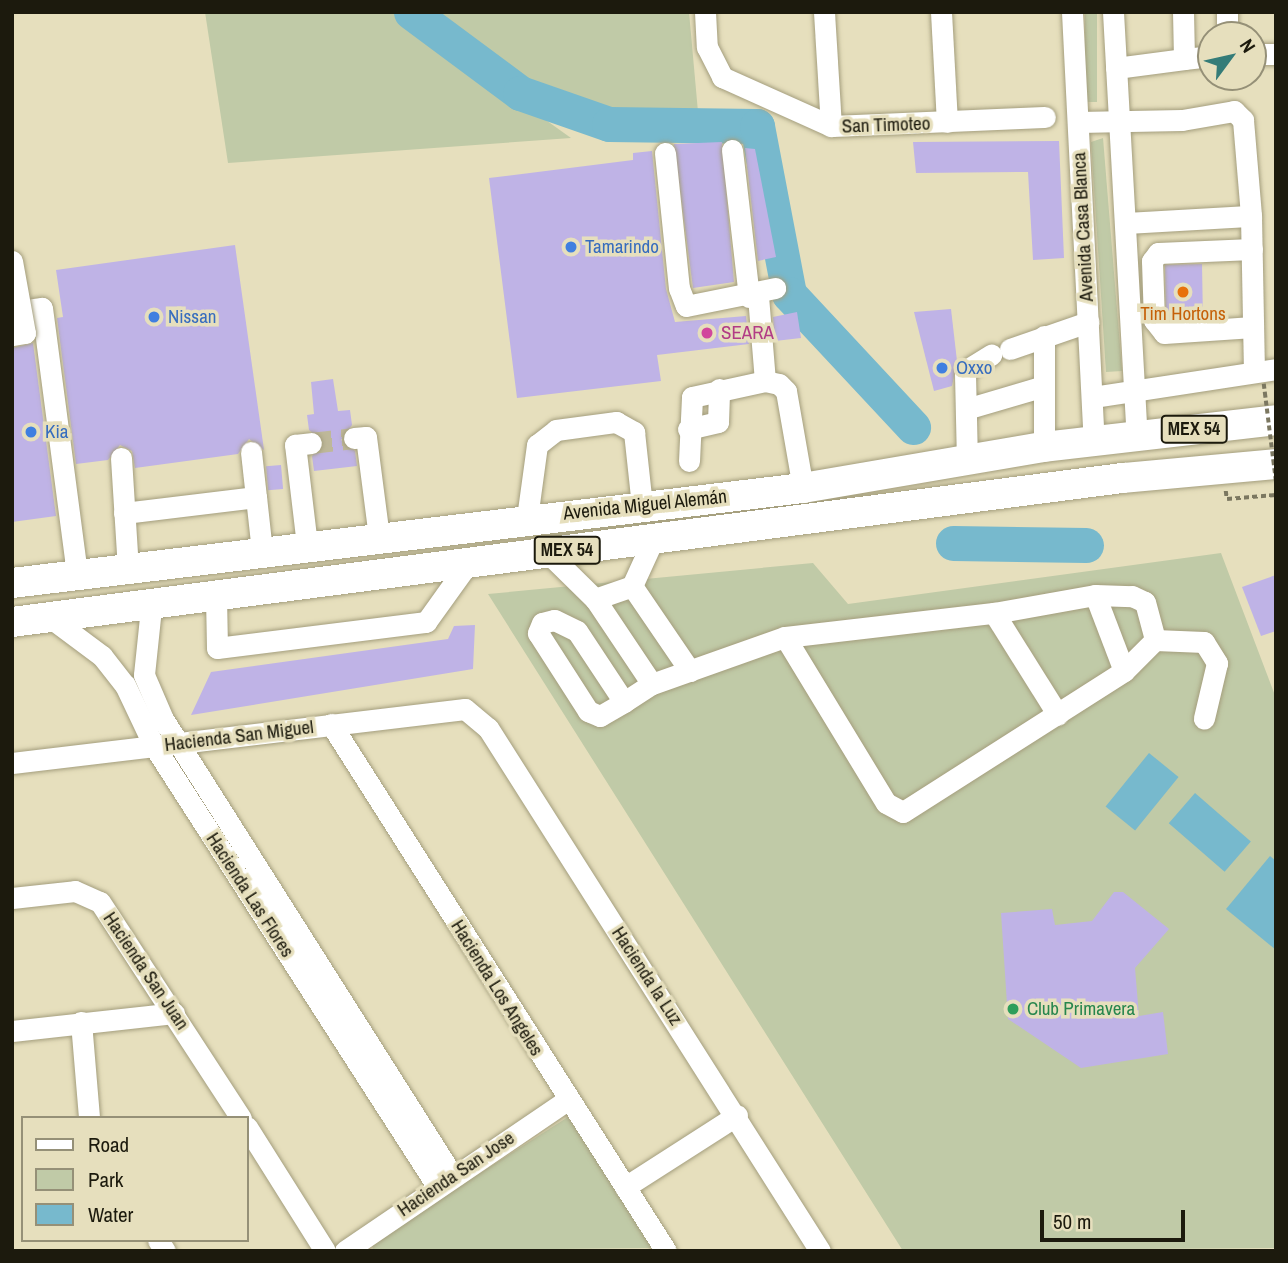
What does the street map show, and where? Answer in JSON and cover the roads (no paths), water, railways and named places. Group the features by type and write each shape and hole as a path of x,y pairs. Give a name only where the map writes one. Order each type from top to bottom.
{"highway":[{"name":"Avenida Miguel Alemán","path":"12,583 527,518 803,488 1044,447 1276,420"},
{"name":"Avenida Miguel Alemán","path":"12,622 152,608 216,596 468,562 1123,478 1276,464"}],"street":[{"name":"San Timoteo","path":"705,12 707,47 722,77 831,127 1045,117"},
{"path":"824,12 831,127"},
{"path":"941,12 947,122"},
{"name":"Avenida Casa Blanca","path":"1072,12 1094,441"},
{"path":"1113,12 1128,223 1131,395 1137,435"},
{"path":"1183,12 1184,59"},
{"path":"1116,68 1197,58"},
{"path":"1078,122 1182,120 1227,109 1239,114 1251,216 1253,327 1265,375 1131,395 1093,397"},
{"path":"732,150 761,294 765,381"},
{"path":"665,153 682,301 693,308 761,294"},
{"path":"1128,223 1251,216"},
{"path":"1252,249 1158,253 1152,261 1154,320 1164,333 1253,327"},
{"path":"12,261 25,334 12,335"},
{"path":"12,312 42,308 77,575"},
{"path":"967,462 965,371 1001,352 1088,322"},
{"path":"1044,337 1044,447"},
{"path":"689,461 688,429 692,397 765,381 786,391 803,488"},
{"path":"966,410 1044,386"},
{"path":"688,429 718,422 719,389"},
{"path":"527,518 537,445 556,430 616,422 634,432 642,506"},
{"path":"354,438 366,437 379,537"},
{"path":"307,545 295,445 311,443"},
{"path":"251,452 262,551"},
{"path":"121,458 128,569"},
{"path":"124,513 256,497"},
{"path":"595,599 632,586 653,540"},
{"path":"547,552 595,599 652,684"},
{"path":"216,596 217,648 426,622 468,562"},
{"path":"632,586 690,671"},
{"path":"1095,594 1124,671"},
{"path":"624,702 577,631 554,620 542,623 538,633 588,710 600,716 624,702 652,684 785,637 994,613 1095,594 1132,596 1146,602 1155,640"},
{"name":"Hacienda Las Flores","path":"152,608 144,675 177,743 445,1181"},
{"path":"994,613 1058,715"},
{"name":"Hacienda Las Flores","path":"51,618 102,656 125,685 154,746 445,1181"},
{"path":"785,637 895,811 904,812 1058,715 1124,671 1155,640 1204,642 1213,650 1217,663 1205,718"},
{"name":"Hacienda San Miguel","path":"12,763 465,709"},
{"name":"Hacienda la Luz","path":"465,709 488,728 737,1115 821,1251"},
{"name":"Hacienda Los Angeles","path":"331,724 567,1100 666,1251"},
{"name":"Hacienda San Juan","path":"12,898 89,893 174,1013 240,1116"},
{"path":"12,1031 174,1013"},
{"path":"81,1022 89,1116"},
{"name":"Hacienda San Jose","path":"345,1251 567,1100"},
{"path":"625,1187 737,1115"},
{"path":"248,1129 325,1251"}],"water":[{"path":"1149,753 1179,777 1135,831 1106,807"},
{"path":"1195,793 1251,842 1225,872 1169,823"},
{"path":"1270,856 1276,861 1276,950 1226,909"}],"waterway":[{"path":"411,12 520,93 609,124 757,126 789,294 913,427"},
{"path":"953,543 1086,545"}],"tunnel":[{"path":"311,443 354,438"}],"place":[{"name":"Tamarindo","path":"571,247"},
{"name":"Tim Hortons","path":"1183,292"},
{"name":"Nissan","path":"154,317"},
{"name":"SEARA","path":"707,333"},
{"name":"Oxxo","path":"942,368"},
{"name":"Kia","path":"31,432"},
{"name":"Club Primavera","path":"1013,1009"}]}
